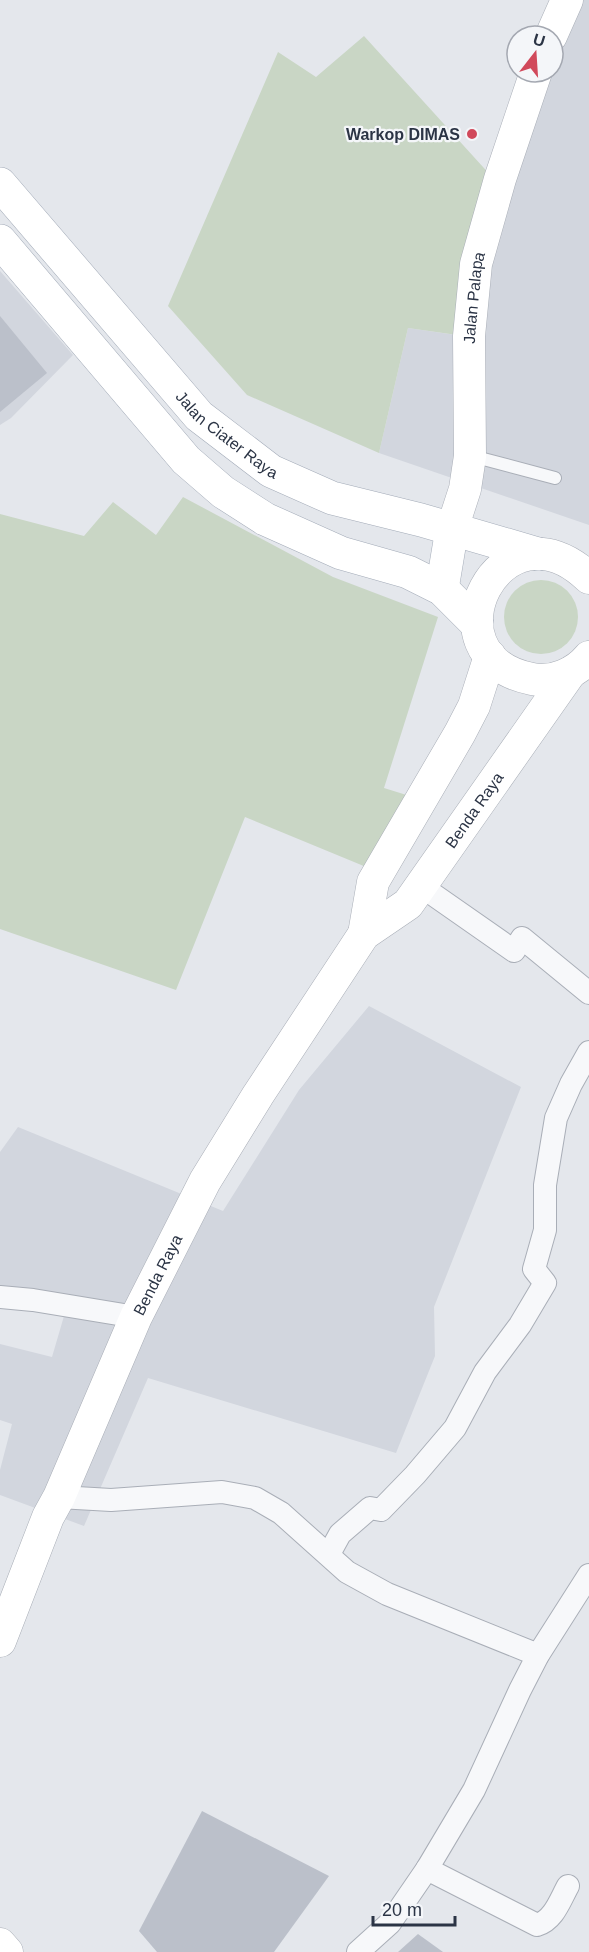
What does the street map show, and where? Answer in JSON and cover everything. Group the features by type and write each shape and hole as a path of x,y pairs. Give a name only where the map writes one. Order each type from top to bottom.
{"main road":[{"name":"Jalan Ciater Raya","path":"0,184 199,416 271,471 332,498 562,557"},
{"path":"0,241 186,460 207,479 265,519 341,553 408,572 442,589 477,624"},
{"path":"442,589 452,529"}],"street":[{"path":"556,24 567,0"},
{"name":"Jalan Palapa","path":"452,529 465,489 470,456 469,336 476,264 500,179 532,84"},
{"path":"583,663 554,679 536,680 519,676 503,668 490,656 481,641 477,624 477,608 490,578 500,568 518,558 562,557 577,566 589,578"},
{"name":"Benda Raya","path":"364,934 373,882 474,706 490,656"},
{"name":"Benda Raya","path":"0,1641 48,1517 59,1497 136,1317 205,1181 258,1095 364,934 408,904 583,663"},
{"path":"421,886 514,951 522,938 589,993"},
{"path":"329,1554 340,1534 370,1508 381,1510 455,1428 485,1372 520,1325 545,1283 534,1269 545,1230 545,1185 556,1118 589,1052"},
{"path":"0,1297 44,1301 136,1317"},
{"path":"59,1497 111,1500 222,1492 255,1498 281,1513 347,1572 387,1594 538,1655"},
{"path":"358,1952 390,1923 428,1869 474,1790 538,1655 589,1575"},
{"path":"428,1869 537,1925 545,1923 553,1914 568,1886"},
{"path":"0,1944 7,1952"}],"lane":[{"path":"470,456 555,477"}],"shaded area":[{"path":"561,0 589,0 589,525 379,453 408,328 463,336 528,84 565,84 565,24 556,24"},
{"path":"0,271 73,355 11,418 0,425"},
{"path":"369,1006 521,1087 434,1307 435,1356 396,1453 148,1378 84,1526 0,1495 0,1470 12,1424 0,1420 0,1344 52,1357 69,1299 0,1289 0,1152 18,1127 223,1211 299,1090"}],"green space":[{"path":"364,36 493,178 464,336 408,328 379,453 247,395 168,306 278,52 316,77"},
{"path":"183,497 333,577 438,617 384,788 413,797 371,869 245,817 176,990 0,929 0,514 84,536 113,502 156,535"},
{"path":"541,580 555,583 567,591 575,603 578,617 575,631 567,643 555,651 541,654 527,651 515,643 507,631 504,617 507,603 515,591 527,583"}],"building":[{"path":"0,316 47,373 0,412"},
{"path":"202,1811 329,1876 274,1952 157,1952 139,1931"},
{"path":"418,1934 443,1952 398,1952"}],"place":[{"name":"Warkop DIMAS","path":"472,134"}]}
